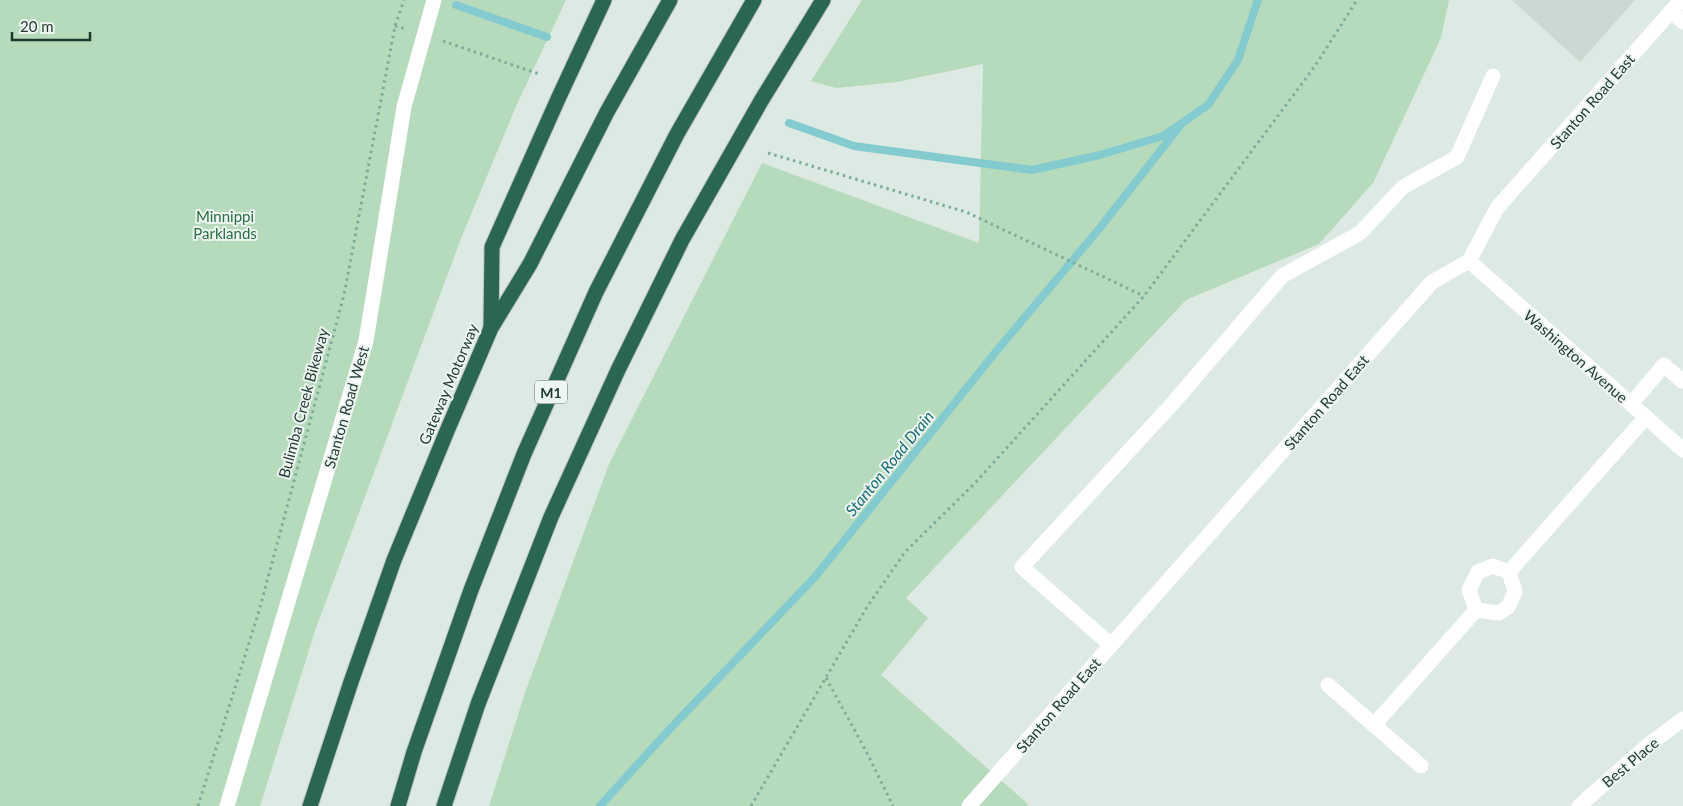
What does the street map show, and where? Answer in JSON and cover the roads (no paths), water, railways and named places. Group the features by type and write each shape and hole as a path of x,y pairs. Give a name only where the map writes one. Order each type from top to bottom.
{"highway":[{"path":"491,328 492,247 604,0"},
{"name":"Gateway Motorway","path":"310,806 350,682 394,560 446,431 491,328 530,264 607,112 670,0"},
{"name":"M1","path":"398,806 414,752 471,590 524,454 596,292 678,134 754,0"},
{"path":"444,806 478,704 551,516 618,370 682,240 761,101 824,0"}],"street":[{"name":"Stanton Road West","path":"228,806 366,341 404,107 434,0"},
{"path":"1676,6 1683,22"},
{"name":"Stanton Road East","path":"969,806 1432,282 1469,261 1497,208 1676,6"},
{"path":"1111,645 1022,567 1173,403 1282,276 1360,233 1402,187 1457,157 1493,76"},
{"name":"Washington Avenue","path":"1469,261 1683,450"},
{"path":"1631,404 1664,365 1683,380"},
{"path":"1509,572 1646,417"},
{"path":"1476,610 1469,590 1478,572 1492,566 1509,572"},
{"path":"1476,610 1499,613 1508,607 1515,592 1509,572"},
{"path":"1374,725 1476,610"},
{"path":"1328,685 1421,766"},
{"name":"Best Place","path":"1579,806 1647,746 1683,719"}],"waterway":[{"name":"Stanton Road Drain","path":"789,123 854,146 1032,170 1100,155 1163,136 1208,105 1238,60 1258,0"},
{"path":"456,5 547,37"},
{"name":"Stanton Road Drain","path":"600,806 667,732 815,577 994,354 1099,229 1183,122"}],"park label":[{"name":"Minnippi Parklands","path":"225,224"}]}
